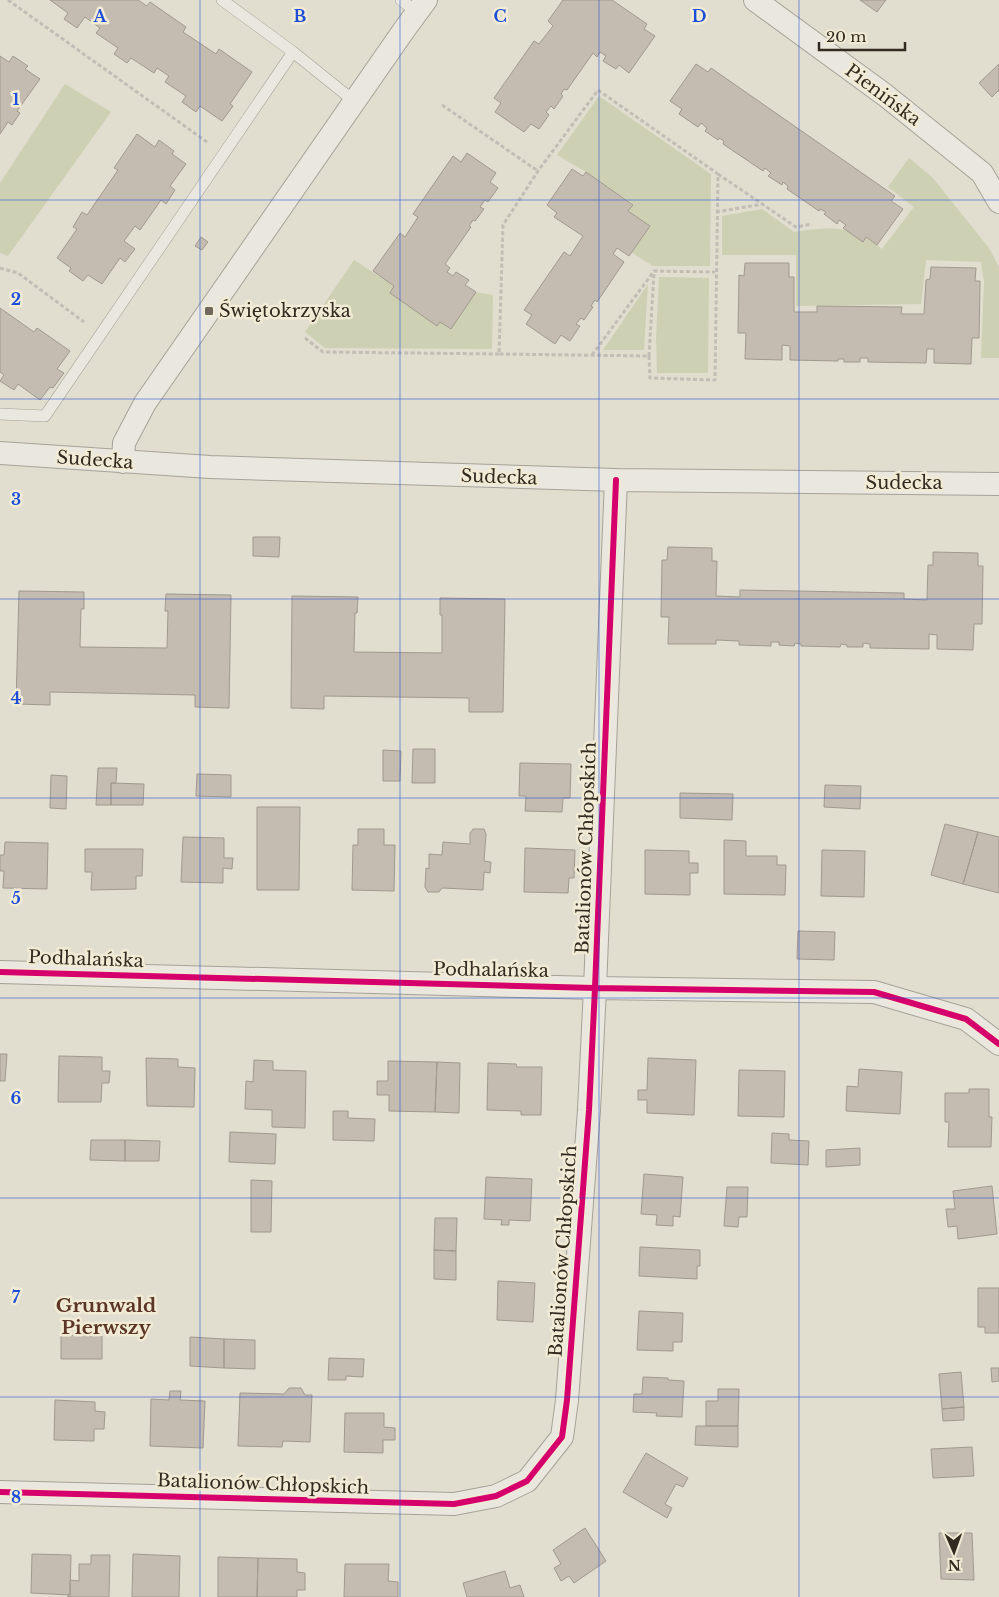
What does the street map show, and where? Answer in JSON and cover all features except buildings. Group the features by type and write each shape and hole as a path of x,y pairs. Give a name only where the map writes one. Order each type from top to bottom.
{"street":[{"name":"Pienińska","path":"755,0 885,95 982,173 999,202"},
{"path":"123,462 124,443 145,402 354,101 415,4"},
{"name":"Sudecka","path":"0,453 220,467 616,480 999,484"},
{"name":"Batalionów Chłopskich","path":"0,1492 454,1504 496,1496 527,1481 562,1437 567,1400 588,1119 616,480"},
{"name":"Podhalańska","path":"0,972 595,988 874,992 966,1019 999,1044"}],"lane":[{"path":"222,0 294,52 354,101"},
{"path":"0,414 45,416 294,52"}],"path":[{"path":"8,0 224,154"},
{"path":"499,354 502,225 538,171 598,90 796,228 812,224"},
{"path":"442,105 538,171"},
{"path":"654,271 649,356 650,378 715,380 715,272 718,174"},
{"path":"716,212 762,204"},
{"path":"0,268 18,272 100,335"},
{"path":"592,355 654,271"},
{"path":"654,271 715,272"},
{"path":"305,338 323,352 649,356"}],"green space":[{"path":"65,84 111,112 8,256 0,253 0,183"},
{"path":"599,96 711,174 710,266 653,266 631,252 650,226 628,211 633,204 557,155"},
{"path":"909,158 932,177 989,248 999,267 999,358 981,358 984,282 981,262 926,260 921,304 796,306 796,255 722,255 722,216 762,209 794,232 840,229 860,235 882,249 914,207 888,187"},
{"path":"354,260 394,286 450,329 476,292 493,295 492,349 325,348 305,332"},
{"path":"659,277 709,278 708,373 657,373 656,338"},
{"path":"648,284 644,350 603,350"}],"cycle path":[{"path":"0,1492 454,1504 496,1496 527,1481 562,1437 567,1400 589,1110 616,480"},
{"path":"0,972 595,988 874,992 966,1019 999,1044"}],"place":[{"name":"Świętokrzyska","path":"209,311"}],"district":[{"name":"Grunwald Pierwszy","path":"106,1316"}]}
